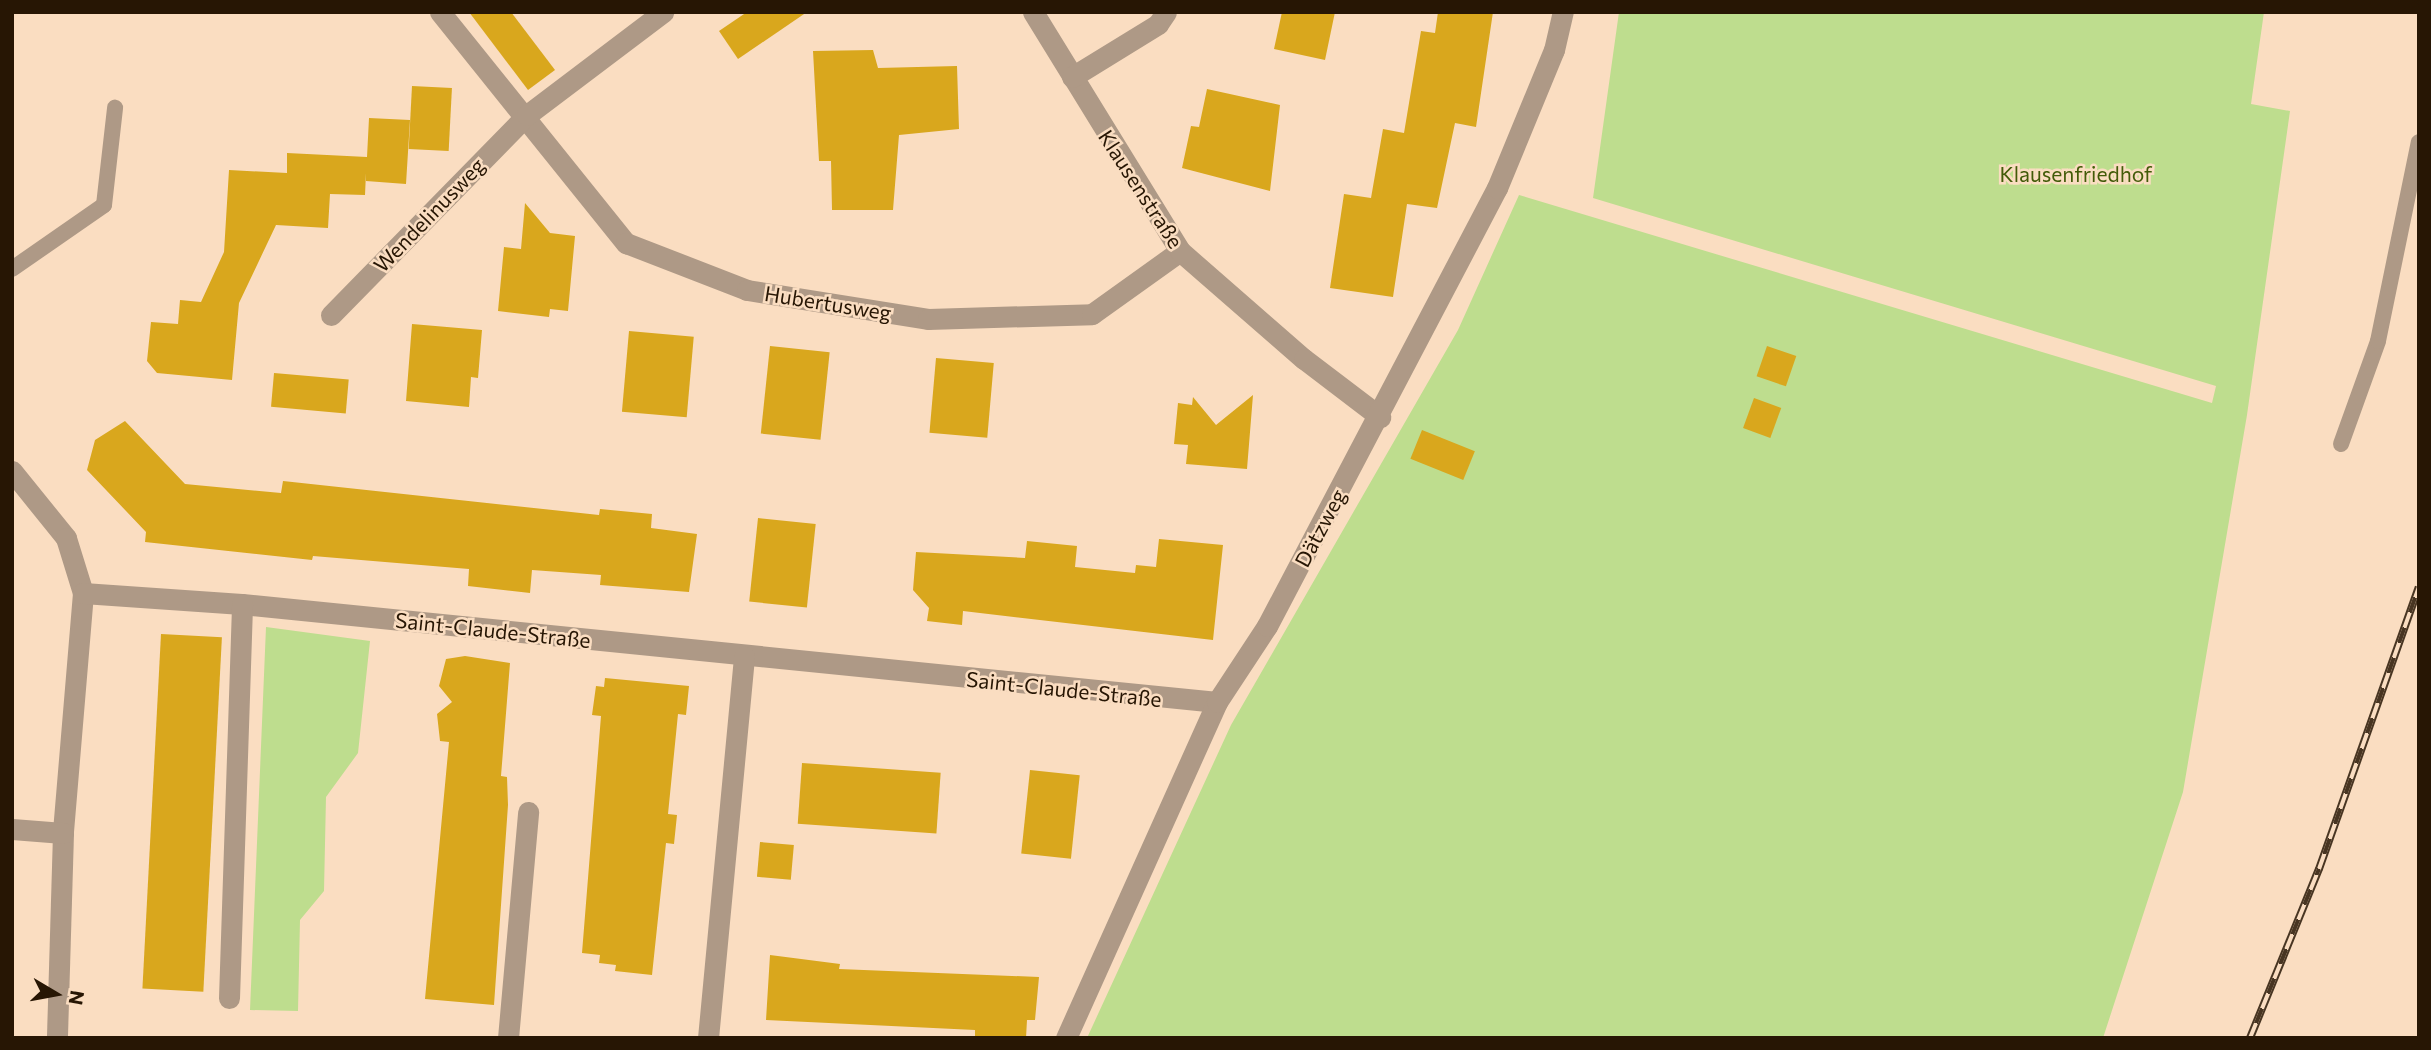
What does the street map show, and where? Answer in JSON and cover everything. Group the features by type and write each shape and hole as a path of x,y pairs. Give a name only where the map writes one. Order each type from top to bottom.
{"street":[{"path":"440,12 527,115"},
{"name":"Wendelinusweg","path":"331,316 527,115 663,12"},
{"name":"Klausenstraße","path":"1033,12 1180,251 1304,359 1380,417"},
{"path":"1072,78 1158,24 1166,12"},
{"name":"Dätzweg","path":"1066,1038 1217,702 1267,626 1380,417 1497,188 1554,50 1563,12"},
{"name":"Hubertusweg","path":"527,115 625,243 747,290 928,319 1092,314 1180,251"},
{"path":"16,481 66,538 83,593 63,833 57,1038"},
{"name":"Saint-Claude-Straße","path":"83,593 242,604 744,657 1217,702"},
{"path":"229,998 242,604"},
{"path":"708,1038 744,657"},
{"path":"508,1038 528,812"},
{"path":"12,829 63,833"}],"lane":[{"path":"12,269 104,205 115,108"},
{"path":"2341,444 2385,317 2419,142"}],"green space":[{"name":"Klausenfriedhof","path":"1619,12 2264,12 2251,104 2290,111 2247,415 2183,792 2103,1038 1087,1038 1231,725 1458,330 1519,195 2212,403 2216,386 1593,198"},
{"path":"266,627 370,641 358,753 326,797 324,891 300,920 298,1011 250,1010"}],"building":[{"path":"469,12 511,12 555,70 528,90"},
{"path":"747,12 807,12 738,59 719,31"},
{"path":"1282,12 1335,12 1325,60 1274,49"},
{"path":"1438,12 1493,12 1476,127 1455,123 1437,208 1407,204 1393,297 1330,288 1344,194 1371,198 1383,129 1404,133 1421,31 1435,33"},
{"path":"873,50 878,68 957,66 959,129 899,135 893,210 832,210 831,161 819,161 813,51"},
{"path":"412,86 452,88 449,151 409,149"},
{"path":"1207,89 1280,105 1270,191 1182,168 1191,126 1199,127"},
{"path":"369,118 410,120 406,184 366,181 366,173 365,195 330,194 328,228 276,225 239,303 232,380 157,373 147,361 151,322 178,324 180,300 201,302 224,252 229,170 287,173 287,153 367,157"},
{"path":"525,203 550,233 575,236 568,311 550,309 549,317 498,311 504,247 521,249"},
{"path":"412,324 482,330 478,378 471,377 469,407 406,401"},
{"path":"629,331 694,337 687,417 622,412"},
{"path":"770,346 830,352 820,440 761,434"},
{"path":"1767,346 1796,356 1786,386 1757,376"},
{"path":"936,358 994,363 987,438 929,433"},
{"path":"274,373 349,380 346,413 271,407"},
{"path":"1253,395 1247,469 1186,464 1188,445 1174,444 1178,403 1192,405 1193,397 1216,425"},
{"path":"1754,398 1781,408 1770,438 1743,428"},
{"path":"125,421 185,484 281,493 283,481 599,515 600,509 652,514 651,528 697,534 689,592 600,585 601,575 532,570 530,593 468,586 469,569 313,556 312,560 145,542 146,532 87,470 95,440"},
{"path":"1422,430 1475,451 1463,480 1410,459"},
{"path":"758,518 816,524 807,608 749,602"},
{"path":"1159,539 1223,545 1213,640 963,611 962,625 927,621 929,608 913,590 916,552 1025,558 1027,541 1077,546 1075,567 1135,573 1136,565 1156,567"},
{"path":"161,634 222,637 203,992 142,989"},
{"path":"465,656 510,663 501,776 507,777 508,805 494,1005 425,999 449,742 440,741 437,714 452,702 439,686 446,659"},
{"path":"605,678 689,686 686,715 678,714 668,814 677,815 674,844 666,843 652,975 615,971 616,965 599,963 600,955 582,953 601,716 592,715 596,686 604,687"},
{"path":"802,763 941,773 936,834 798,824"},
{"path":"1030,770 1080,775 1071,859 1021,854"},
{"path":"760,842 794,845 791,880 757,877"},
{"path":"770,955 840,964 839,969 1039,977 1035,1020 1027,1020 1026,1038 975,1038 975,1030 766,1020"}],"railway":[{"path":"2250,1038 2319,869 2419,587"}]}
